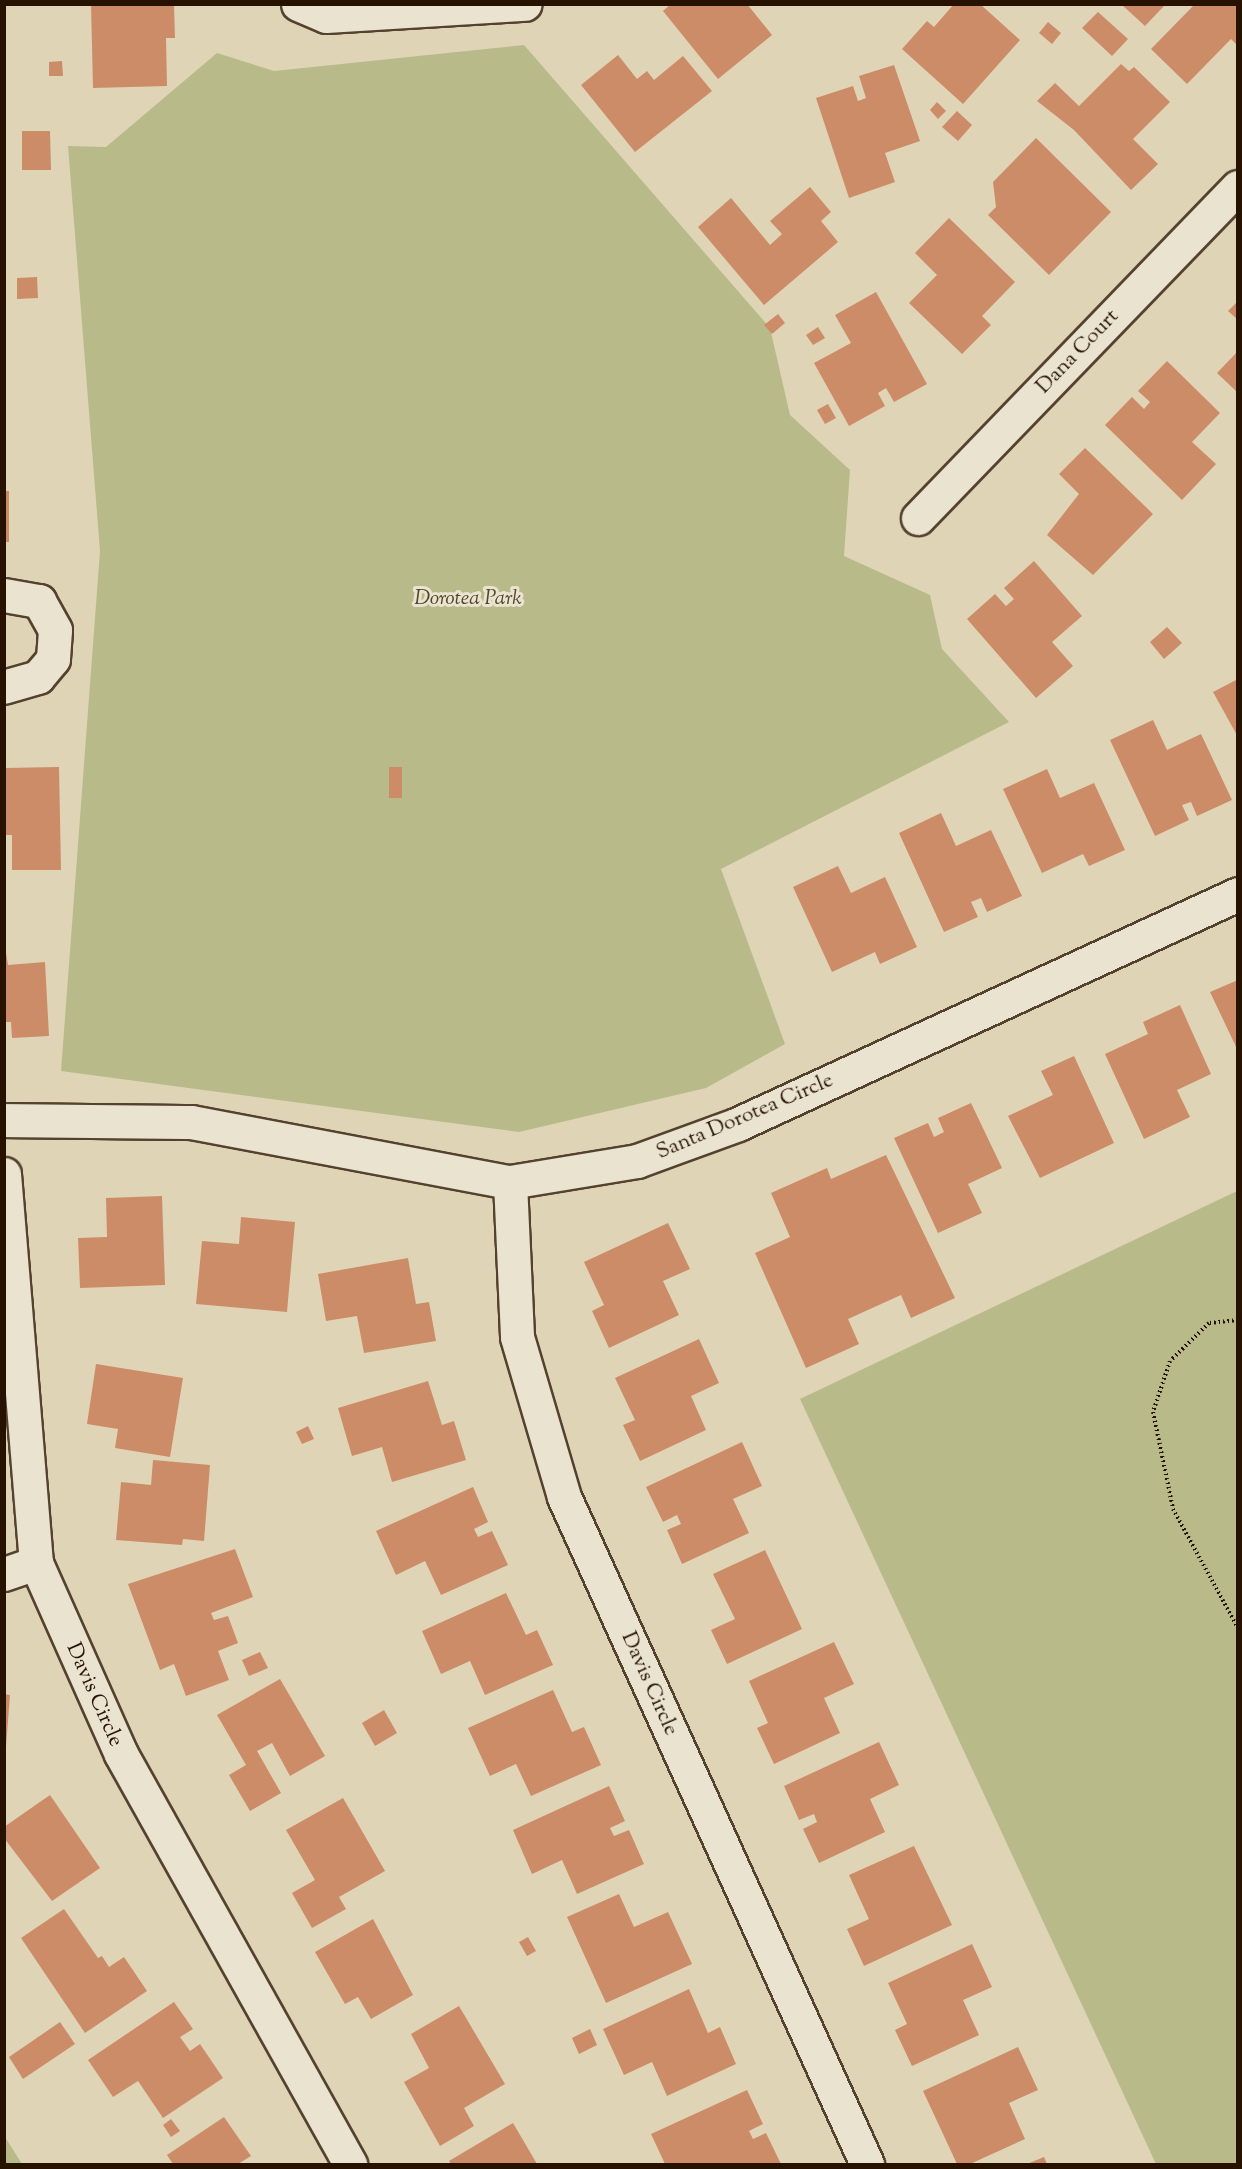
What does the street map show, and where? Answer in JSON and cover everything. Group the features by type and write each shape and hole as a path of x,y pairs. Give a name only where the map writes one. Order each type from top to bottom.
{"street":[{"path":"298,4 326,16 525,4"},
{"name":"Dana Court","path":"918,518 1238,187"},
{"path":"4,595 39,601 55,630 53,659 38,677 4,687"},
{"name":"Santa Dorotea Circle","path":"4,1120 191,1122 510,1182 637,1161 738,1124 1238,894"},
{"name":"Davis Circle","path":"4,1174 36,1563 121,1754 350,2164"},
{"name":"Davis Circle","path":"510,1182 517,1337 564,1497 867,2164"},
{"path":"4,1574 36,1563"}],"path":[{"path":"1238,1320 1209,1323 1170,1361 1153,1412 1173,1509 1238,1628"}],"green space":[{"name":"Dorotea Park","path":"524,45 770,328 790,415 850,470 844,556 930,595 942,649 1009,722 721,869 785,1044 706,1088 519,1132 61,1071 100,551 68,146 106,147 217,53 274,71"},
{"path":"1237,1191 1237,2164 1156,2164 800,1399"},
{"path":"5,2137 22,2164 5,2164"}],"building":[{"path":"91,4 174,4 175,38 166,38 167,86 93,88"},
{"path":"671,4 747,4 772,35 718,79 663,11"},
{"path":"954,4 980,4 1020,40 963,104 902,49 927,21 934,27"},
{"path":"1121,4 1162,4 1164,6 1145,26"},
{"path":"1195,4 1238,4 1238,46 1231,39 1187,84 1151,49"},
{"path":"1098,12 1128,39 1112,56 1082,28"},
{"path":"1048,22 1061,33 1052,44 1039,33"},
{"path":"618,55 637,79 647,71 654,80 683,56 712,91 635,152 581,85"},
{"path":"62,61 63,76 49,76 49,62"},
{"path":"1121,64 1129,71 1134,67 1170,102 1133,139 1158,164 1131,190 1074,130 1037,101 1055,83 1079,106"},
{"path":"894,65 920,141 885,153 895,182 849,198 816,98 853,86 858,101 866,98 859,76"},
{"path":"937,102 946,111 938,119 930,110"},
{"path":"957,111 972,125 958,141 942,127"},
{"path":"22,131 50,131 51,170 22,170"},
{"path":"1036,138 1111,212 1049,275 988,215 996,207 993,182"},
{"path":"810,187 831,212 821,221 838,242 764,305 698,227 731,198 770,245 782,234 770,221"},
{"path":"949,218 1015,282 982,316 991,325 962,354 909,303 937,275 915,253"},
{"path":"37,277 38,298 17,299 17,278"},
{"path":"876,292 927,384 894,402 886,388 878,393 885,406 849,426 814,363 851,343 835,315"},
{"path":"1238,301 1238,320 1228,311"},
{"path":"778,314 785,323 772,334 764,325"},
{"path":"818,327 825,338 813,345 806,335"},
{"path":"1238,351 1238,393 1217,373"},
{"path":"1167,361 1220,413 1192,442 1216,464 1182,500 1105,425 1132,397 1144,409 1150,402 1138,391"},
{"path":"828,404 836,418 825,424 817,410"},
{"path":"1085,448 1153,514 1093,575 1047,535 1079,494 1059,474"},
{"path":"4,491 9,491 9,542 4,542"},
{"path":"1034,561 1082,616 1052,642 1073,666 1036,698 967,619 995,594 1006,606 1014,599 1004,588"},
{"path":"1167,627 1182,643 1164,659 1150,642"},
{"path":"1238,679 1238,737 1213,692"},
{"path":"1153,720 1167,750 1201,734 1232,800 1197,816 1191,802 1182,805 1189,820 1155,836 1110,740"},
{"path":"59,767 61,870 12,870 12,835 4,835 4,768"},
{"path":"389,767 402,767 402,798 389,798"},
{"path":"1047,769 1060,798 1094,783 1125,850 1089,866 1083,854 1042,873 1003,789"},
{"path":"941,813 956,846 991,830 1022,896 987,912 981,898 971,902 978,917 944,932 899,833"},
{"path":"838,866 851,893 885,877 917,947 880,964 875,952 832,972 793,887"},
{"path":"4,940 8,965 45,962 49,1036 12,1038 11,1022 4,1022"},
{"path":"1238,980 1238,1051 1210,992"},
{"path":"1180,1005 1211,1074 1177,1090 1190,1117 1144,1139 1105,1054 1148,1034 1143,1022"},
{"path":"1074,1056 1114,1143 1040,1178 1008,1116 1053,1095 1041,1071"},
{"path":"971,1103 1002,1168 968,1184 982,1213 938,1233 894,1138 928,1123 934,1137 944,1132 938,1118"},
{"path":"886,1155 955,1298 911,1318 901,1295 848,1319 859,1344 806,1368 755,1253 790,1237 771,1193 827,1168 831,1179"},
{"path":"162,1196 165,1285 80,1288 78,1238 107,1237 106,1198"},
{"path":"241,1217 295,1222 287,1312 196,1304 202,1241 239,1244"},
{"path":"668,1223 690,1269 663,1281 679,1315 609,1348 592,1311 604,1305 584,1262"},
{"path":"408,1258 416,1304 429,1302 436,1341 364,1353 357,1316 326,1321 318,1274"},
{"path":"699,1339 719,1383 691,1396 706,1430 640,1461 623,1425 635,1420 615,1378"},
{"path":"96,1364 183,1378 170,1457 115,1448 118,1429 87,1424"},
{"path":"428,1381 442,1425 454,1421 466,1460 392,1482 382,1447 352,1456 338,1408"},
{"path":"308,1426 314,1439 302,1444 296,1432"},
{"path":"742,1442 762,1486 733,1499 749,1533 682,1564 667,1530 681,1524 677,1515 663,1522 646,1487"},
{"path":"153,1460 210,1465 204,1541 183,1539 182,1545 116,1540 121,1482 151,1485"},
{"path":"473,1487 488,1522 474,1529 478,1537 492,1531 508,1565 441,1595 425,1561 396,1575 376,1531"},
{"path":"235,1549 253,1597 211,1613 214,1620 228,1616 238,1643 218,1651 229,1680 186,1696 174,1664 160,1670 128,1584"},
{"path":"765,1550 802,1629 727,1664 711,1630 735,1619 713,1574"},
{"path":"506,1593 526,1635 537,1630 553,1665 485,1695 470,1661 441,1674 422,1631"},
{"path":"834,1642 854,1684 824,1698 840,1733 774,1764 757,1728 768,1723 749,1681"},
{"path":"260,1652 268,1668 249,1676 242,1660"},
{"path":"280,1679 325,1756 290,1776 272,1743 257,1751 281,1793 250,1811 229,1775 246,1765 217,1715"},
{"path":"553,1690 572,1732 584,1727 601,1765 531,1796 516,1764 490,1776 468,1728"},
{"path":"4,1694 10,1695 6,1747 4,1747"},
{"path":"384,1710 397,1733 375,1746 362,1723"},
{"path":"879,1742 899,1785 870,1799 885,1832 819,1863 803,1829 817,1822 814,1814 799,1820 784,1786"},
{"path":"609,1786 625,1821 610,1828 614,1836 629,1830 644,1864 577,1894 562,1860 532,1874 513,1830"},
{"path":"50,1795 100,1868 52,1901 4,1838 4,1827"},
{"path":"343,1798 385,1871 339,1897 346,1909 312,1928 292,1893 315,1880 286,1830"},
{"path":"914,1846 952,1925 864,1966 847,1929 869,1919 849,1875"},
{"path":"619,1894 634,1927 668,1912 692,1964 606,2003 567,1917"},
{"path":"64,1909 98,1958 102,1956 109,1967 124,1957 147,1991 85,2033 21,1938"},
{"path":"373,1919 413,1995 371,2019 358,1997 345,2004 315,1952"},
{"path":"528,1937 536,1951 527,1956 519,1942"},
{"path":"972,1944 992,1987 963,2000 979,2035 912,2066 895,2030 907,2024 888,1983"},
{"path":"689,1989 708,2033 720,2027 736,2064 667,2096 652,2062 624,2075 603,2029"},
{"path":"174,2002 193,2029 180,2037 190,2051 200,2044 223,2078 163,2118 138,2081 113,2097 88,2060"},
{"path":"459,2006 505,2084 464,2108 474,2126 440,2146 404,2082 429,2068 411,2034"},
{"path":"60,2022 75,2044 23,2079 9,2057"},
{"path":"590,2029 597,2045 579,2054 572,2038"},
{"path":"1018,2047 1038,2090 1009,2103 1025,2139 970,2164 957,2164 923,2091"},
{"path":"747,2090 763,2124 749,2131 753,2139 766,2133 781,2164 665,2164 651,2134"},
{"path":"224,2117 251,2156 238,2164 173,2164 167,2155"},
{"path":"171,2119 180,2131 171,2137 163,2125"},
{"path":"513,2123 537,2164 451,2164 449,2161"},
{"path":"1044,2157 1047,2164 1027,2164"}]}
